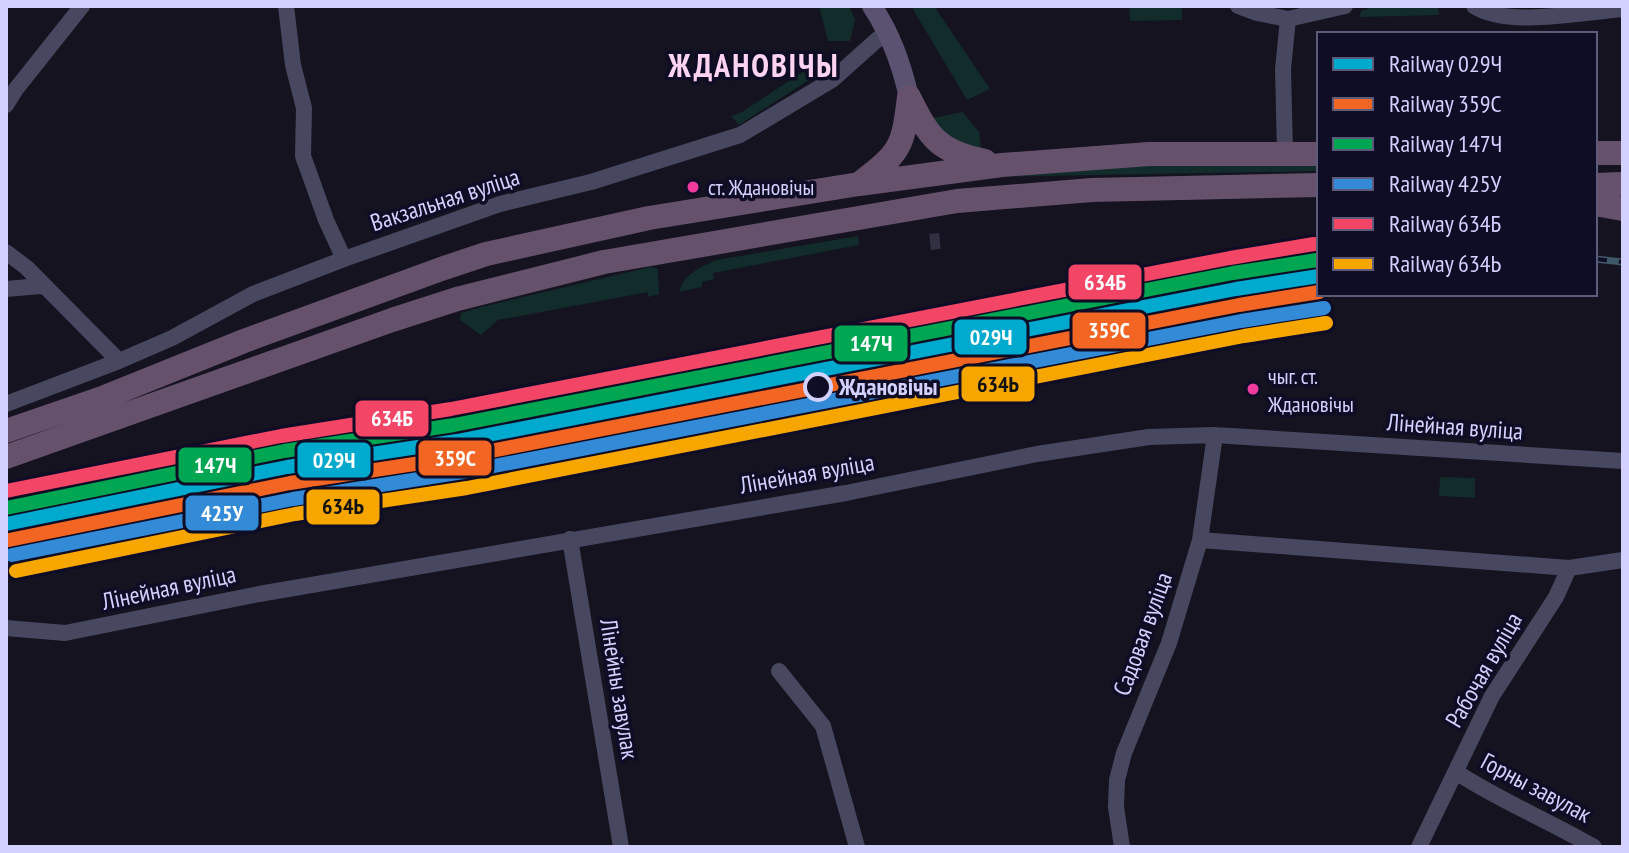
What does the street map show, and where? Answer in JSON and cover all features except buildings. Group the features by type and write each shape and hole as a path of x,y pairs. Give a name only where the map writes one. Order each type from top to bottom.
{"highway":[{"path":"909,97 922,124 945,148 957,156 1002,165"},
{"path":"859,184 895,155 902,141 909,97"},
{"path":"1597,153 1623,153"},
{"path":"6,431 486,254 649,218 859,184 1002,165 1149,154 1317,154"},
{"path":"1597,185 1623,184"},
{"path":"6,457 431,308 604,262 957,201 1048,192 1317,185"},
{"path":"1597,204 1623,209"}],"main road":[{"path":"872,6 897,51 909,97"}],"street":[{"path":"6,105 82,6"},
{"path":"286,6 293,65 304,108 303,156 344,259"},
{"path":"1238,6 1288,19 1345,6"},
{"path":"1474,6 1486,14 1515,18 1623,9"},
{"path":"1285,153 1283,69 1288,19"},
{"name":"Вакзальная вуліца","path":"6,404 119,361 172,338 253,294 344,259 500,204 591,182 740,135 832,80 888,30"},
{"path":"6,252 27,268 41,286 119,361"},
{"path":"6,289 41,286"},
{"name":"Лінейная вуліца","path":"6,628 65,633 259,594 846,493 1037,454 1149,437 1215,435 1623,461"},
{"name":"Садовая вуліца","path":"1122,847 1116,807 1117,780 1124,753 1169,643 1200,540 1215,435"},
{"name":"Лінейны завулак","path":"570,539 621,847"},
{"path":"1200,540 1569,568 1623,560"},
{"name":"Рабочая вуліца","path":"1419,847 1492,696 1556,597 1569,568"},
{"path":"779,671 823,726 857,847"},
{"name":"Горны завулак","path":"1456,772 1488,794 1562,828 1594,847"}],"green space":[{"path":"819,6 849,6 855,20 850,41 828,41"},
{"path":"911,6 934,6 990,89 967,100"},
{"path":"1129,6 1182,6 1182,20 1130,21"},
{"path":"1379,6 1438,6 1439,15 1359,17 1362,10"},
{"path":"810,67 818,74 739,125 731,116 742,112"},
{"path":"963,112 979,132 981,148 966,150 928,119"},
{"path":"1230,162 1317,163 1317,171 989,177 980,171"},
{"path":"858,236 859,245 713,273 714,279 702,282 702,287 679,292 689,276 717,260"},
{"path":"650,267 658,269 659,294 648,297 648,292 498,320 481,335 460,320 461,313 481,307"},
{"path":"1440,477 1475,478 1475,498 1439,496"}],"tunnel":[{"path":"930,242 940,241"}],"railway":[{"path":"1597,259 1623,262"},
{"path":"911,340 1317,264"},
{"path":"283,457 455,429 713,380"}],"rail line":[{"name":"634Б","path":"6,491 281,436 451,409 1314,244"},
{"name":"147Ч","path":"6,508 284,451 454,425 1233,273 1317,260"},
{"name":"029Ч","path":"6,524 287,467 457,441 1236,289 1317,276"},
{"name":"359С","path":"9,540 290,483 460,457 1317,292"},
{"name":"425У","path":"12,555 293,499 463,472 1241,321 1324,308"},
{"name":"634Ь","path":"16,571 295,514 467,488 1244,336 1326,323"}],"place":[{"name":"ст. Ждановічы","path":"693,187"},
{"name":"Ждановічы","path":"818,387"},
{"name":"чыг. ст. Ждановічы","path":"1253,389"}],"district":[{"name":"ЖДАНОВІЧЫ","path":"754,66"}]}
